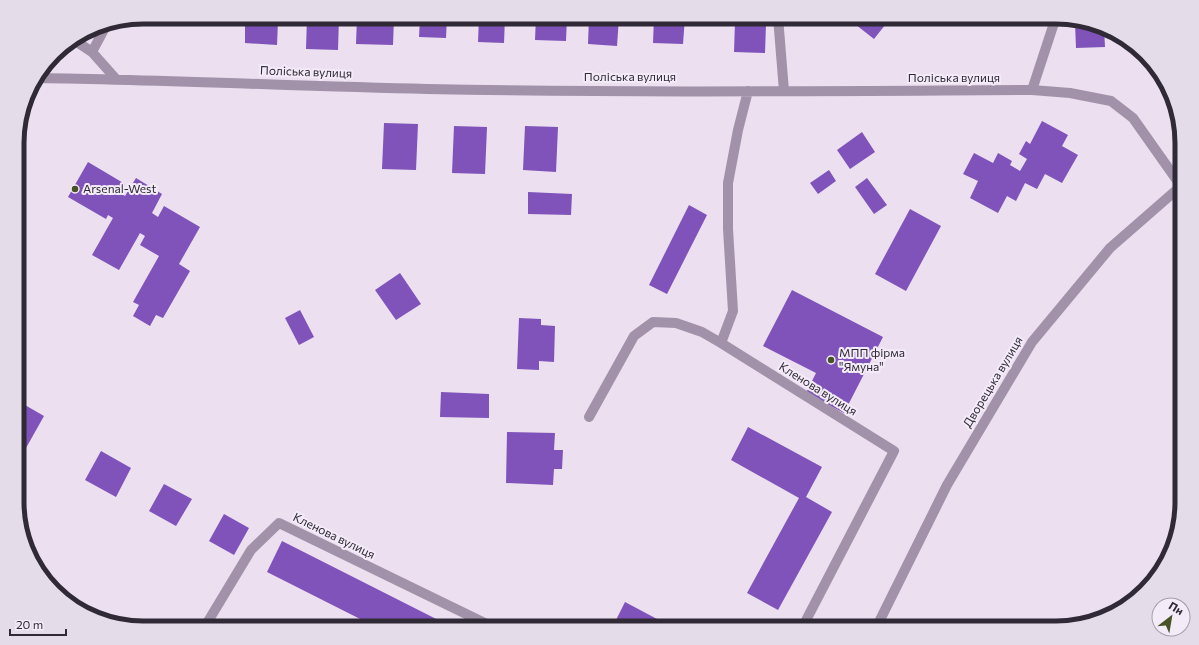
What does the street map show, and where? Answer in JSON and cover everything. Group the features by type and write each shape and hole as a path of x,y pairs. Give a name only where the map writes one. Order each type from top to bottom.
{"street":[{"path":"779,24 784,91"},
{"path":"1032,90 1054,24"},
{"path":"92,52 103,31"},
{"path":"79,43 92,52 116,79"},
{"name":"Поліська вулиця","path":"43,78 428,89 748,91 1032,90 1070,93 1111,101 1133,118 1175,178"},
{"path":"721,343 733,311 728,229 728,183 738,130 748,91"},
{"name":"Дворецька вулиця","path":"879,621 947,485 1032,342 1110,248 1175,191"},
{"name":"Кленова вулиця","path":"589,417 634,336 653,322 676,323 702,332 721,343 894,452 806,621"},
{"name":"Кленова вулиця","path":"208,621 252,550 279,523 481,621"}],"building":[{"path":"245,24 278,24 277,45 245,43"},
{"path":"307,24 339,24 338,50 306,49"},
{"path":"357,24 394,24 393,45 356,44"},
{"path":"420,24 447,24 446,38 419,37"},
{"path":"479,24 505,24 504,43 478,42"},
{"path":"536,24 567,24 566,41 535,40"},
{"path":"589,24 619,24 617,46 588,44"},
{"path":"654,24 684,24 683,44 653,43"},
{"path":"735,24 766,24 765,53 734,52"},
{"path":"855,24 886,24 874,39"},
{"path":"1075,26 1094,30 1104,34 1105,47 1076,48"},
{"path":"1042,121 1068,135 1062,146 1078,155 1062,183 1045,174 1037,189 1025,183 1016,201 1007,196 998,213 970,198 978,181 963,174 974,153 993,163 998,153 1012,161 1010,165 1020,171 1027,159 1019,154 1026,141 1030,144"},
{"path":"384,123 418,124 416,170 382,169"},
{"path":"454,126 487,127 485,174 452,173"},
{"path":"525,126 558,127 556,172 523,170"},
{"path":"862,132 875,152 850,169 837,150"},
{"path":"88,162 125,184 120,193 125,196 136,178 162,194 152,213 158,217 164,206 200,227 179,264 190,271 163,318 156,315 150,326 133,316 139,305 133,302 159,256 140,245 145,236 140,233 119,270 92,255 113,218 108,215 106,219 68,197"},
{"path":"829,170 836,181 818,194 810,183"},
{"path":"867,178 887,205 874,214 855,187"},
{"path":"528,192 572,194 571,215 528,214"},
{"path":"689,205 707,215 667,294 649,285"},
{"path":"910,209 941,226 906,291 875,274"},
{"path":"400,273 421,304 396,320 375,290"},
{"name":"МПП фірма \"Ямуна\"","path":"792,290 883,337 844,413 806,393 816,373 763,346"},
{"path":"300,310 314,337 299,345 285,318"},
{"path":"519,318 541,319 541,325 555,326 554,362 539,361 539,370 517,369"},
{"path":"441,392 489,394 489,418 440,417"},
{"path":"24,404 44,416 26,448 24,447"},
{"path":"748,427 822,467 806,497 832,512 778,610 747,593 799,498 731,460"},
{"path":"507,432 555,433 554,450 563,450 562,469 554,469 553,485 506,483"},
{"path":"101,451 131,468 116,497 85,480"},
{"path":"164,484 192,499 176,526 149,511"},
{"path":"224,514 249,528 234,555 209,541"},
{"path":"282,541 440,621 364,621 267,572"},
{"path":"625,602 661,621 616,621"}],"place":[{"name":"Arsenal-West","path":"75,189"},
{"name":"МПП фірма \"Ямуна\"","path":"831,360"}]}
